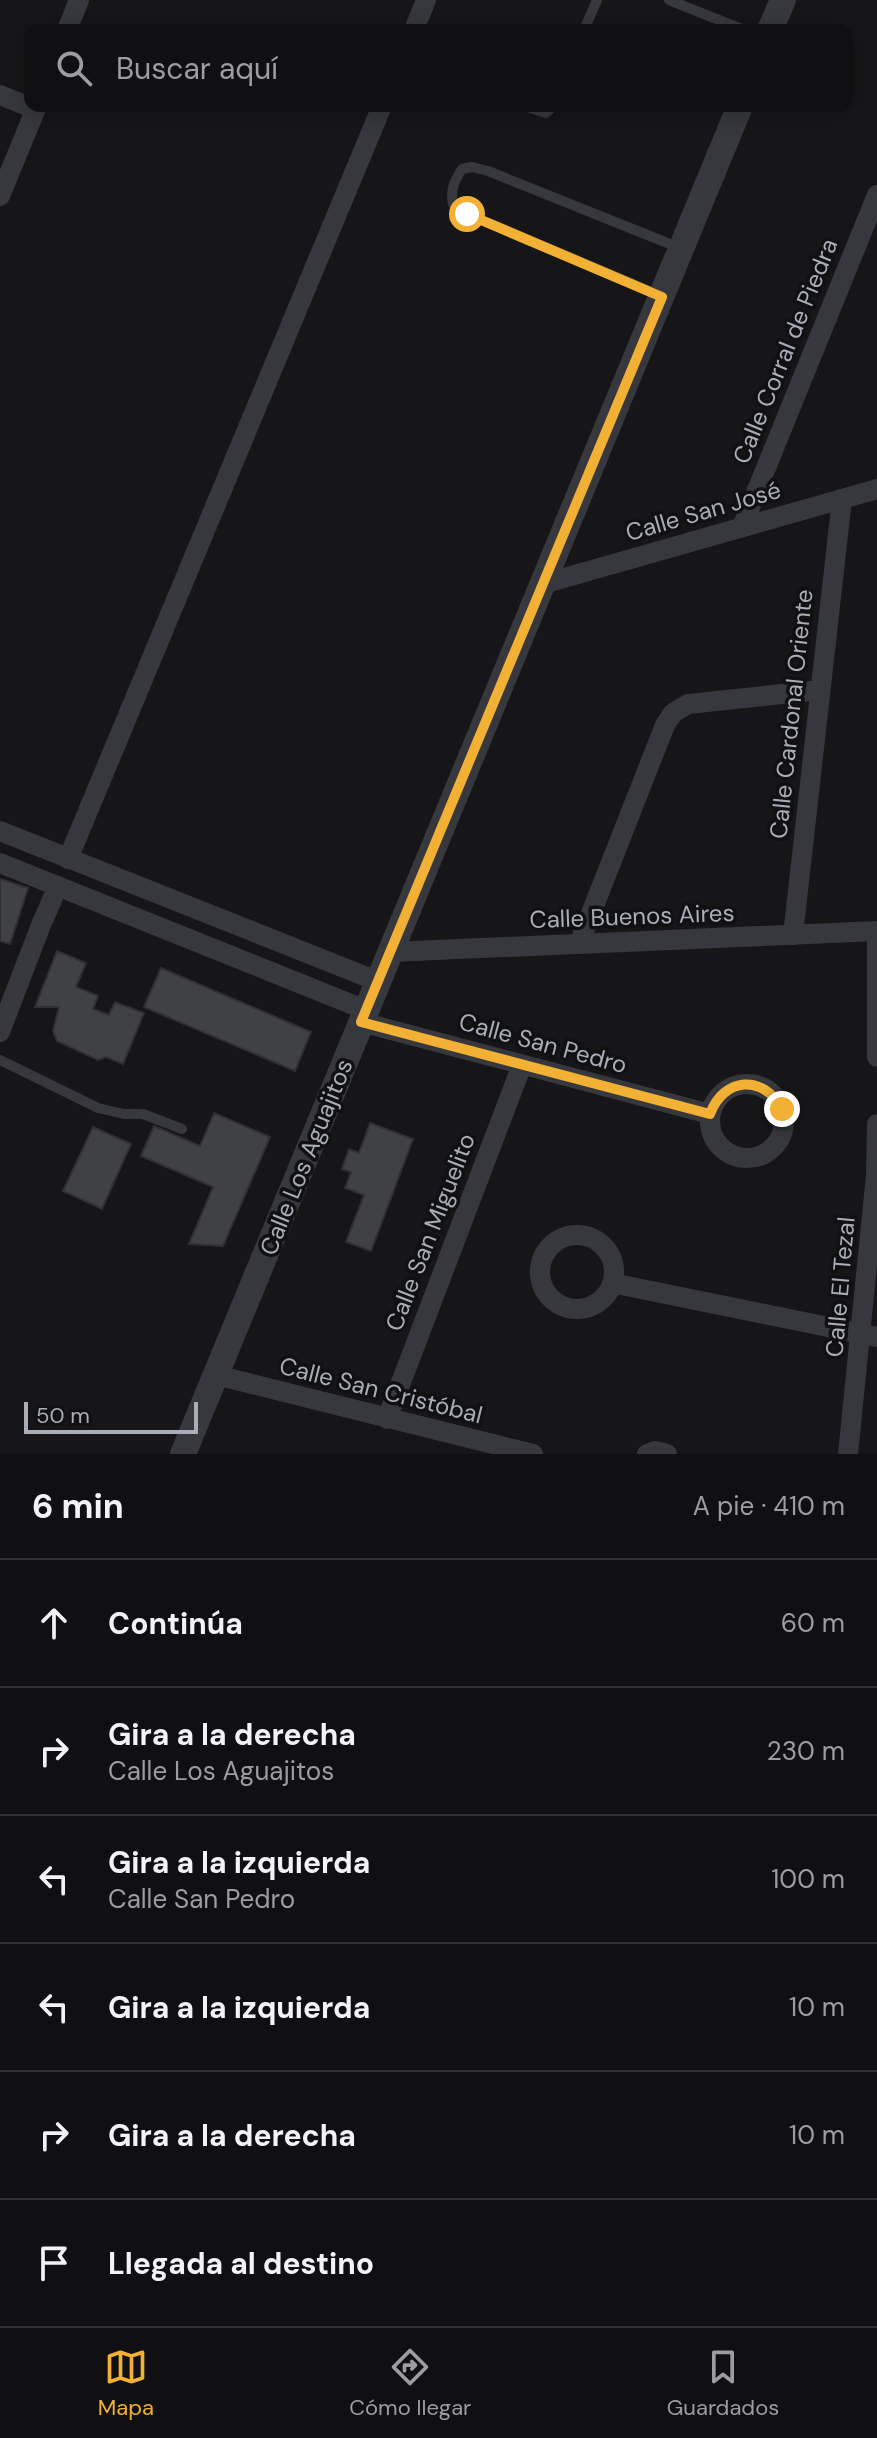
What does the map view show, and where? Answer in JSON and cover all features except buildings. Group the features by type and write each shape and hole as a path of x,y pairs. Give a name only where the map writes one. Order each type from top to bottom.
{"street":[{"path":"69,24 79,0"},
{"path":"416,24 426,0"},
{"path":"773,24 783,0"},
{"path":"0,95 24,104"},
{"path":"0,196 34,112"},
{"path":"68,859 379,112"},
{"name":"Calle Los Aguajitos","path":"183,1454 738,112"},
{"name":"Calle Corral de Piedra","path":"742,527 877,195"},
{"name":"Calle San José","path":"543,584 877,489"},
{"name":"Calle Cardonal Oriente","path":"793,935 842,499"},
{"path":"579,944 665,725 673,713 688,704 820,690"},
{"path":"0,831 377,981"},
{"name":"Calle San Pedro","path":"0,863 364,1016 522,1065 710,1114"},
{"path":"0,1032 58,886"},
{"path":"877,931 877,1057"},
{"name":"Calle Buenos Aires","path":"390,952 877,931"},
{"name":"Calle San Miguelito","path":"387,1419 522,1065"},
{"name":"Calle El Tezal","path":"848,1454 869,1336 877,1124"},
{"path":"612,1283 869,1336"},
{"name":"Calle San Cristóbal","path":"216,1375 533,1454"},
{"path":"647,1454 655,1451 667,1454"}],"lane":[{"path":"587,24 597,0"},
{"path":"669,0 729,24"},
{"path":"662,297 467,214 453,204 453,182 462,169 472,167 488,171 682,249"},
{"path":"0,1060 98,1108 124,1114 143,1114 182,1129"}],"route":[{"path":"467,214 662,297 361,1022 710,1114 722,1093 744,1084 767,1090 782,1109"}]}
